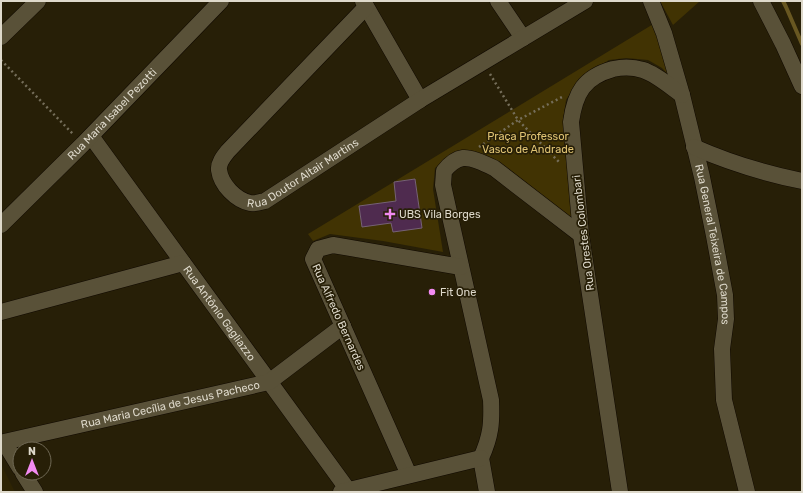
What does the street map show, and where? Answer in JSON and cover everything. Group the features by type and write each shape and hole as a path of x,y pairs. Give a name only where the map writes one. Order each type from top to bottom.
{"street":[{"path":"1,37 38,1"},
{"name":"Rua Maria Isabel Pezotti","path":"1,225 87,140 221,1"},
{"path":"498,1 522,38"},
{"name":"Rua Doutor Altair Martins","path":"364,4 221,160 218,170 230,191 240,200 252,204 265,200 420,100 585,1"},
{"name":"Rua General Teixeira de Campos","path":"651,1 664,33 682,95 702,177 725,295 726,319 722,349 724,400 747,492"},
{"path":"761,1 802,86"},
{"path":"364,4 420,100"},
{"name":"Rua Orestes Colombari","path":"620,492 581,235 571,122 573,107 580,92 588,81 602,72 623,67 644,70 682,95"},
{"name":"Rua Antônio Gagliazzo","path":"87,140 183,263 345,491"},
{"path":"694,147 725,161 776,175 802,180"},
{"path":"488,492 481,458 490,433 492,419 491,400 443,185 444,171 451,164 463,158 479,161 494,168 581,235"},
{"name":"Rua Alfredo Bernardes","path":"409,475 313,259 318,249 333,245 461,267"},
{"path":"1,312 183,263"},
{"name":"Rua Maria Cecília de Jesus Pacheco","path":"12,455 4,442 269,382 343,326"},
{"path":"345,491 481,458"},
{"path":"28,481 35,492"}],"path":[{"path":"1,60 87,140"},
{"path":"483,62 518,120 560,163"},
{"path":"463,158 518,120 559,98"}],"shaded area":[{"path":"1,464 15,492 1,492"}],"green space":[{"path":"660,1 700,1 673,25"},
{"name":"Praça Professor Vasco de Andrade","path":"655,23 674,81 662,68 648,60 626,58 609,60 578,81 566,100 563,120 573,221 500,166 451,155 435,168 433,189 443,252 383,241 330,234 313,241 308,234"}],"building":[{"name":"UBS Vila Borges","path":"415,179 422,228 393,232 391,223 362,227 359,206 396,201 394,182"}],"waterway":[{"path":"783,1 802,44"}],"place":[{"name":"UBS Vila Borges","path":"390,214"},
{"name":"Fit One","path":"432,292"}]}
